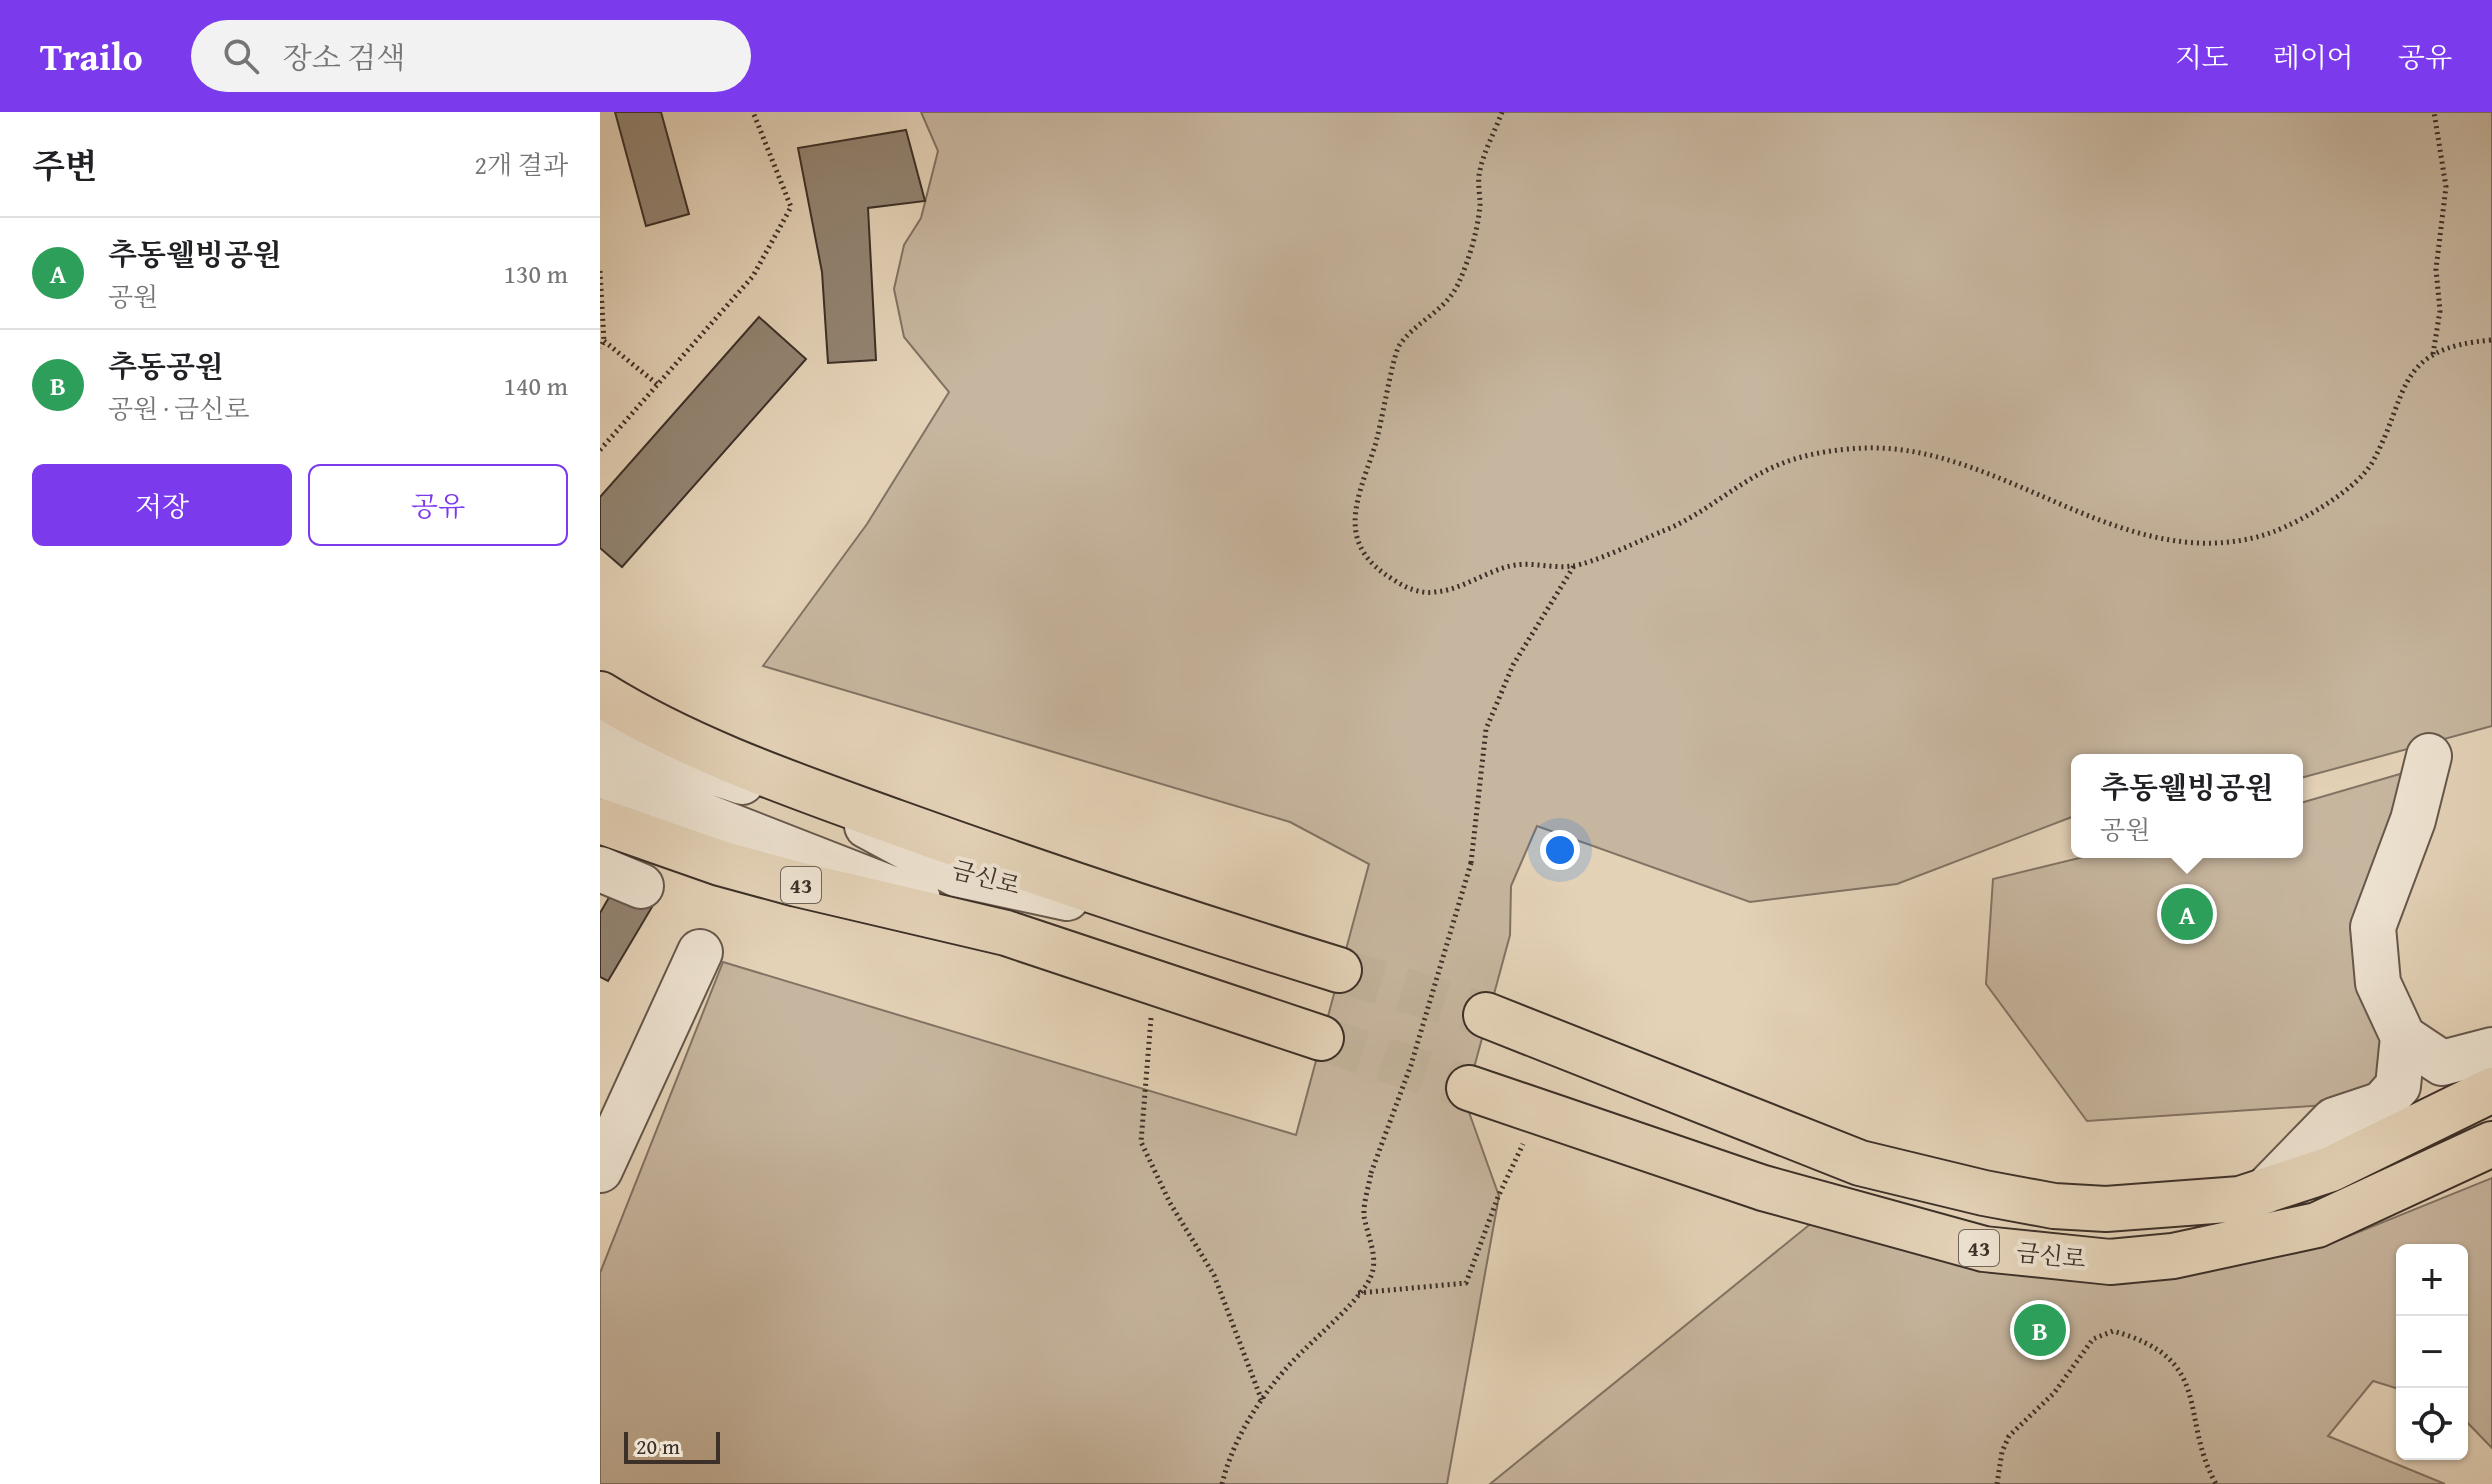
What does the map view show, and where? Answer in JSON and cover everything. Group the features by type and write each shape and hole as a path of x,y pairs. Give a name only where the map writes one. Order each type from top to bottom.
{"main road":[{"path":"600,694 636,717 799,788 1076,888 1196,926"},
{"name":"43","path":"600,821 720,863 1006,933"},
{"name":"금신로","path":"1196,926 1339,970"},
{"name":"금신로","path":"1006,933 1321,1038"},
{"name":"43","path":"1486,1015 1860,1163 1984,1193 2054,1206 2106,1209 2226,1201 2265,1191 2331,1169 2492,1090"},
{"name":"금신로","path":"1469,1088 1537,1114 1763,1188 1984,1249 2110,1262 2173,1256 2317,1225 2492,1144"}],"street":[{"name":"금신로","path":"600,734 836,810 956,874 1196,926"},
{"path":"2265,1191 2334,1120 2382,1104 2398,1086 2403,1037 2378,983 2373,927 2413,820 2429,756"},
{"name":"금신로","path":"600,775 1006,933"},
{"path":"600,869 641,886"},
{"path":"600,1170 700,952"},
{"path":"2403,1037 2442,1063 2492,1050"}],"path":[{"path":"600,450 753,276 791,207 753,112"},
{"path":"1502,112 1479,172 1476,227 1459,284 1441,310 1399,346 1383,421 1357,504 1354,537 1365,557 1403,586 1424,592 1447,590 1514,565 1532,562 1574,566 1676,526 1777,465 1840,450 1868,448 1904,450 1958,461 2137,533 2212,543 2261,536 2306,517 2360,477 2372,464 2394,403 2409,378 2433,355 2451,347 2492,340"},
{"path":"2433,355 2440,311 2436,269 2446,187 2434,112"},
{"path":"600,271 604,341 600,348"},
{"path":"604,341 657,384"},
{"path":"1222,1484 1237,1440 1262,1401 1301,1352 1348,1309 1371,1278 1374,1258 1364,1212 1371,1173 1411,1065 1471,863 1486,729 1513,665 1574,566"},
{"path":"1150,981 1151,1037 1141,1142 1170,1203 1214,1275 1262,1401"},
{"path":"1357,1293 1466,1283 1498,1197 1537,1114"},
{"path":"1997,1484 2002,1452 2009,1436 2054,1393 2093,1339 2113,1331 2152,1347 2176,1367 2187,1382 2195,1402 2203,1459 2216,1484"}],"shaded area":[{"path":"921,112 2492,112 2492,726 2303,777 2303,754 2071,754 2071,817 1897,884 1750,902 1537,826 1511,886 1510,935 1465,1101 1499,1196 1447,1484 600,1484 600,1273 723,962 1296,1135 1369,864 1290,822 763,666 867,524 949,392 904,337 894,289 904,245 921,218 938,151"},
{"path":"2441,762 2375,950 2415,1052 2341,1104 2087,1121 1986,984 1993,879 2079,858 2303,858 2303,802"},
{"path":"2492,1178 2492,1448 2468,1423 2468,1244 2396,1244 2396,1388 2373,1381 2328,1436 2445,1484 1490,1484 1814,1221 1991,1273 2145,1279 2339,1240"}],"building":[{"path":"615,112 661,112 689,214 646,226"},
{"path":"906,130 925,201 868,208 876,360 828,363 822,272 798,148"},
{"path":"759,317 806,359 622,567 600,548 600,497"},
{"path":"615,887 652,907 608,981 600,977 600,913"}],"tunnel":[{"path":"1339,970 1486,1015"},
{"path":"1321,1038 1469,1088"}],"place":[{"name":"추동웰빙공원","path":"2187,914"},
{"name":"추동공원","path":"2040,1330"}]}
